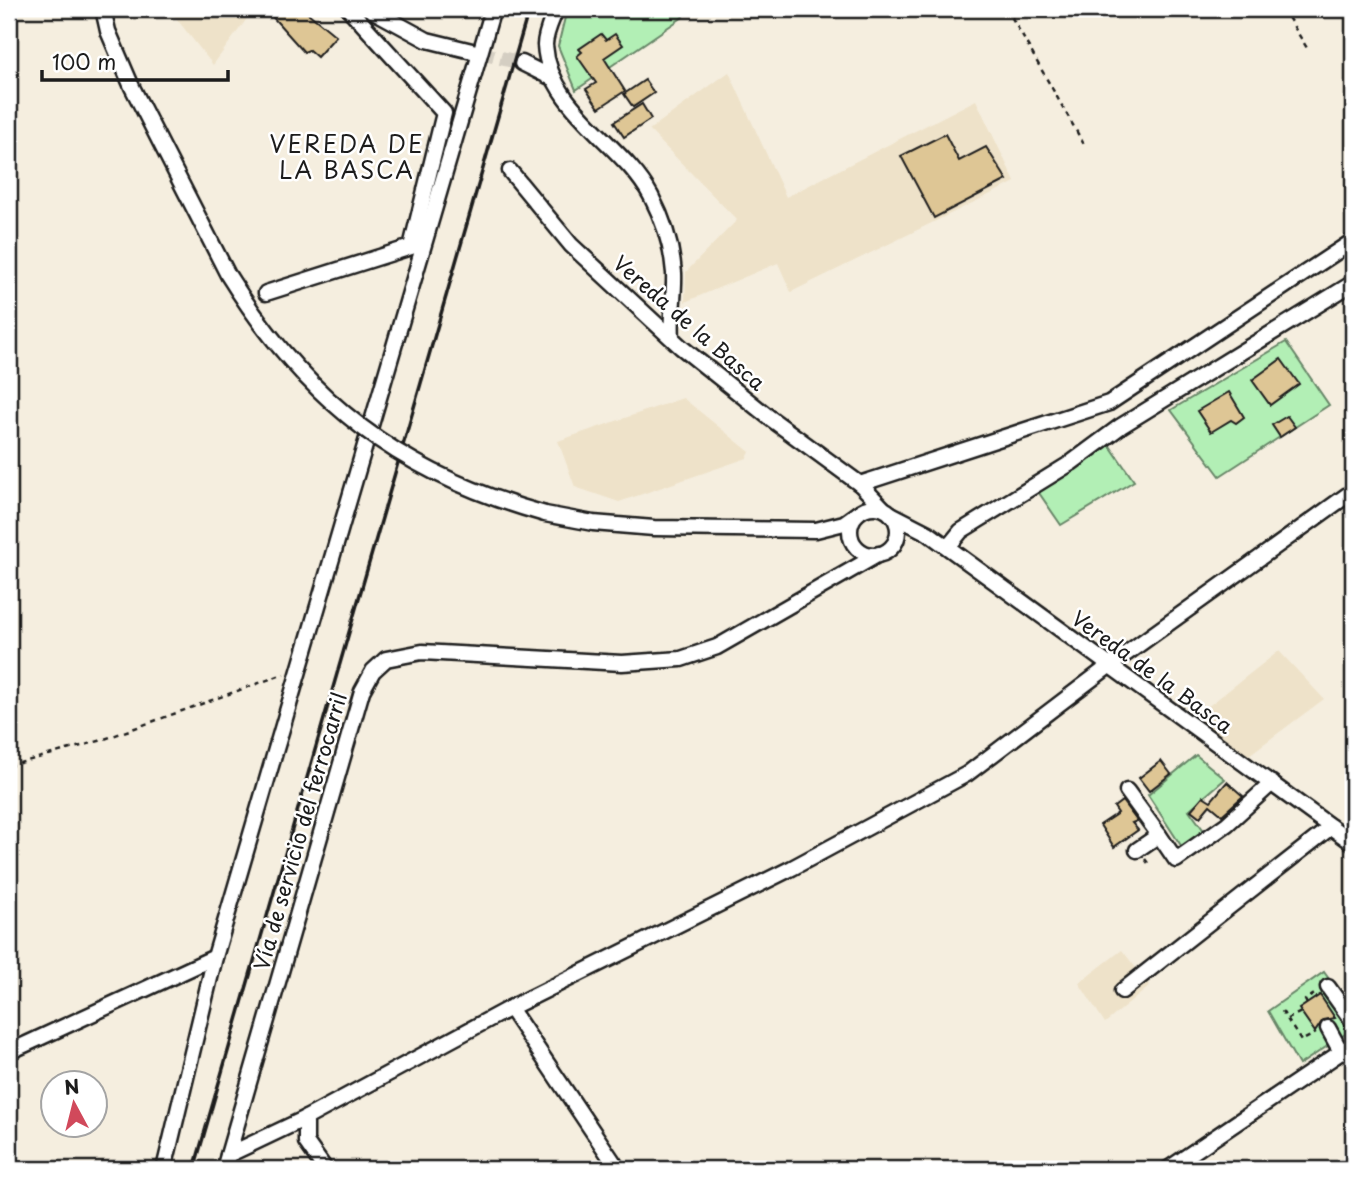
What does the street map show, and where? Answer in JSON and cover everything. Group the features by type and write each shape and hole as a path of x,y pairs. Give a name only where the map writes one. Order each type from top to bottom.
{"street":[{"path":"103,9 128,77 228,275 283,354 324,396 379,441 420,466 461,486 545,514 593,523 654,528 816,530 837,534 867,554 879,554 911,534 928,533"},
{"path":"265,293 411,247 444,113 349,9"},
{"path":"370,9 427,40 480,53"},
{"path":"164,1169 215,957 297,669 493,9"},
{"path":"556,9 545,45 554,79 576,109 650,195 671,249 674,275 670,316 672,337"},
{"path":"545,45 522,63 554,79"},
{"name":"Vereda de la Basca","path":"510,171 571,245 672,337 770,418 860,484 887,511 948,547 1353,843"},
{"path":"851,569 854,545 850,524 860,511 860,484 1109,403 1353,241"},
{"path":"948,547 961,531 1071,463 1121,426 1353,283"},
{"path":"226,1162 510,1008 792,867 967,774 1109,666 1353,491"},
{"path":"816,530 844,523 860,511 887,511 898,527 895,542"},
{"name":"Vía de servicio del ferrocarril","path":"226,1162 346,744 362,691 373,671 386,659 422,652 622,663 681,659 717,647 879,554"},
{"path":"1127,791 1176,860 1227,824 1272,783"},
{"path":"1122,990 1331,827"},
{"path":"1138,850 1159,835"},
{"path":"9,1052 215,957"},
{"path":"1328,987 1353,1023"},
{"path":"510,1008 618,1169"},
{"path":"1168,1169 1347,1048 1328,1028"},
{"path":"306,1118 306,1142 325,1169"}],"path":[{"path":"1007,9 1086,148"},
{"path":"1283,9 1307,48"},
{"path":"9,766 99,741 297,669"},
{"path":"1282,1011 1301,1041 1328,1028"},
{"path":"1287,1019 1300,1012"}],"shaded area":[{"path":"176,9 254,9 213,65 172,13"},
{"path":"729,72 786,197 976,100 1015,182 791,292 778,263 685,302 686,272 737,220 649,130"},
{"path":"683,398 750,452 747,458 619,502 575,487 558,441"},
{"path":"1279,651 1324,699 1245,758 1188,722"},
{"path":"1122,950 1150,986 1105,1023 1079,983"}],"green space":[{"path":"567,9 678,9 683,17 576,90 558,46"},
{"path":"1286,342 1329,405 1220,476 1171,410"},
{"path":"1108,443 1134,481 1061,525 1037,490"},
{"path":"1196,755 1225,779 1189,810 1205,832 1182,847 1148,795"},
{"path":"1324,972 1353,1012 1353,1029 1299,1065 1268,1011"}],"building":[{"path":"273,9 303,9 336,36 317,57 309,50 304,52 269,13"},
{"path":"601,34 606,40 615,34 623,45 604,58 625,91 599,108 586,89 596,83 577,56 582,52 579,49"},
{"path":"645,80 654,93 633,107 624,94"},
{"path":"642,104 651,119 624,137 614,122"},
{"path":"945,134 959,161 986,147 1007,180 934,218 901,156"},
{"path":"1281,359 1299,384 1270,405 1252,380"},
{"path":"1229,392 1244,417 1236,423 1231,420 1211,432 1197,411"},
{"path":"1287,416 1295,427 1280,437 1272,425"},
{"path":"1161,761 1171,774 1149,791 1139,778"},
{"path":"1227,782 1243,796 1222,815 1210,805 1200,817 1191,810 1203,796 1211,801"},
{"path":"1122,801 1137,821 1132,823 1138,830 1114,847 1100,825 1118,813 1114,807"},
{"path":"1320,995 1335,1018 1323,1020 1315,1032 1299,1009"}],"tunnel":[{"path":"480,53 522,63"}],"railway":[{"path":"194,1169 529,9"}],"district":[{"name":"VEREDA DE LA BASCA","path":"347,156"}]}
